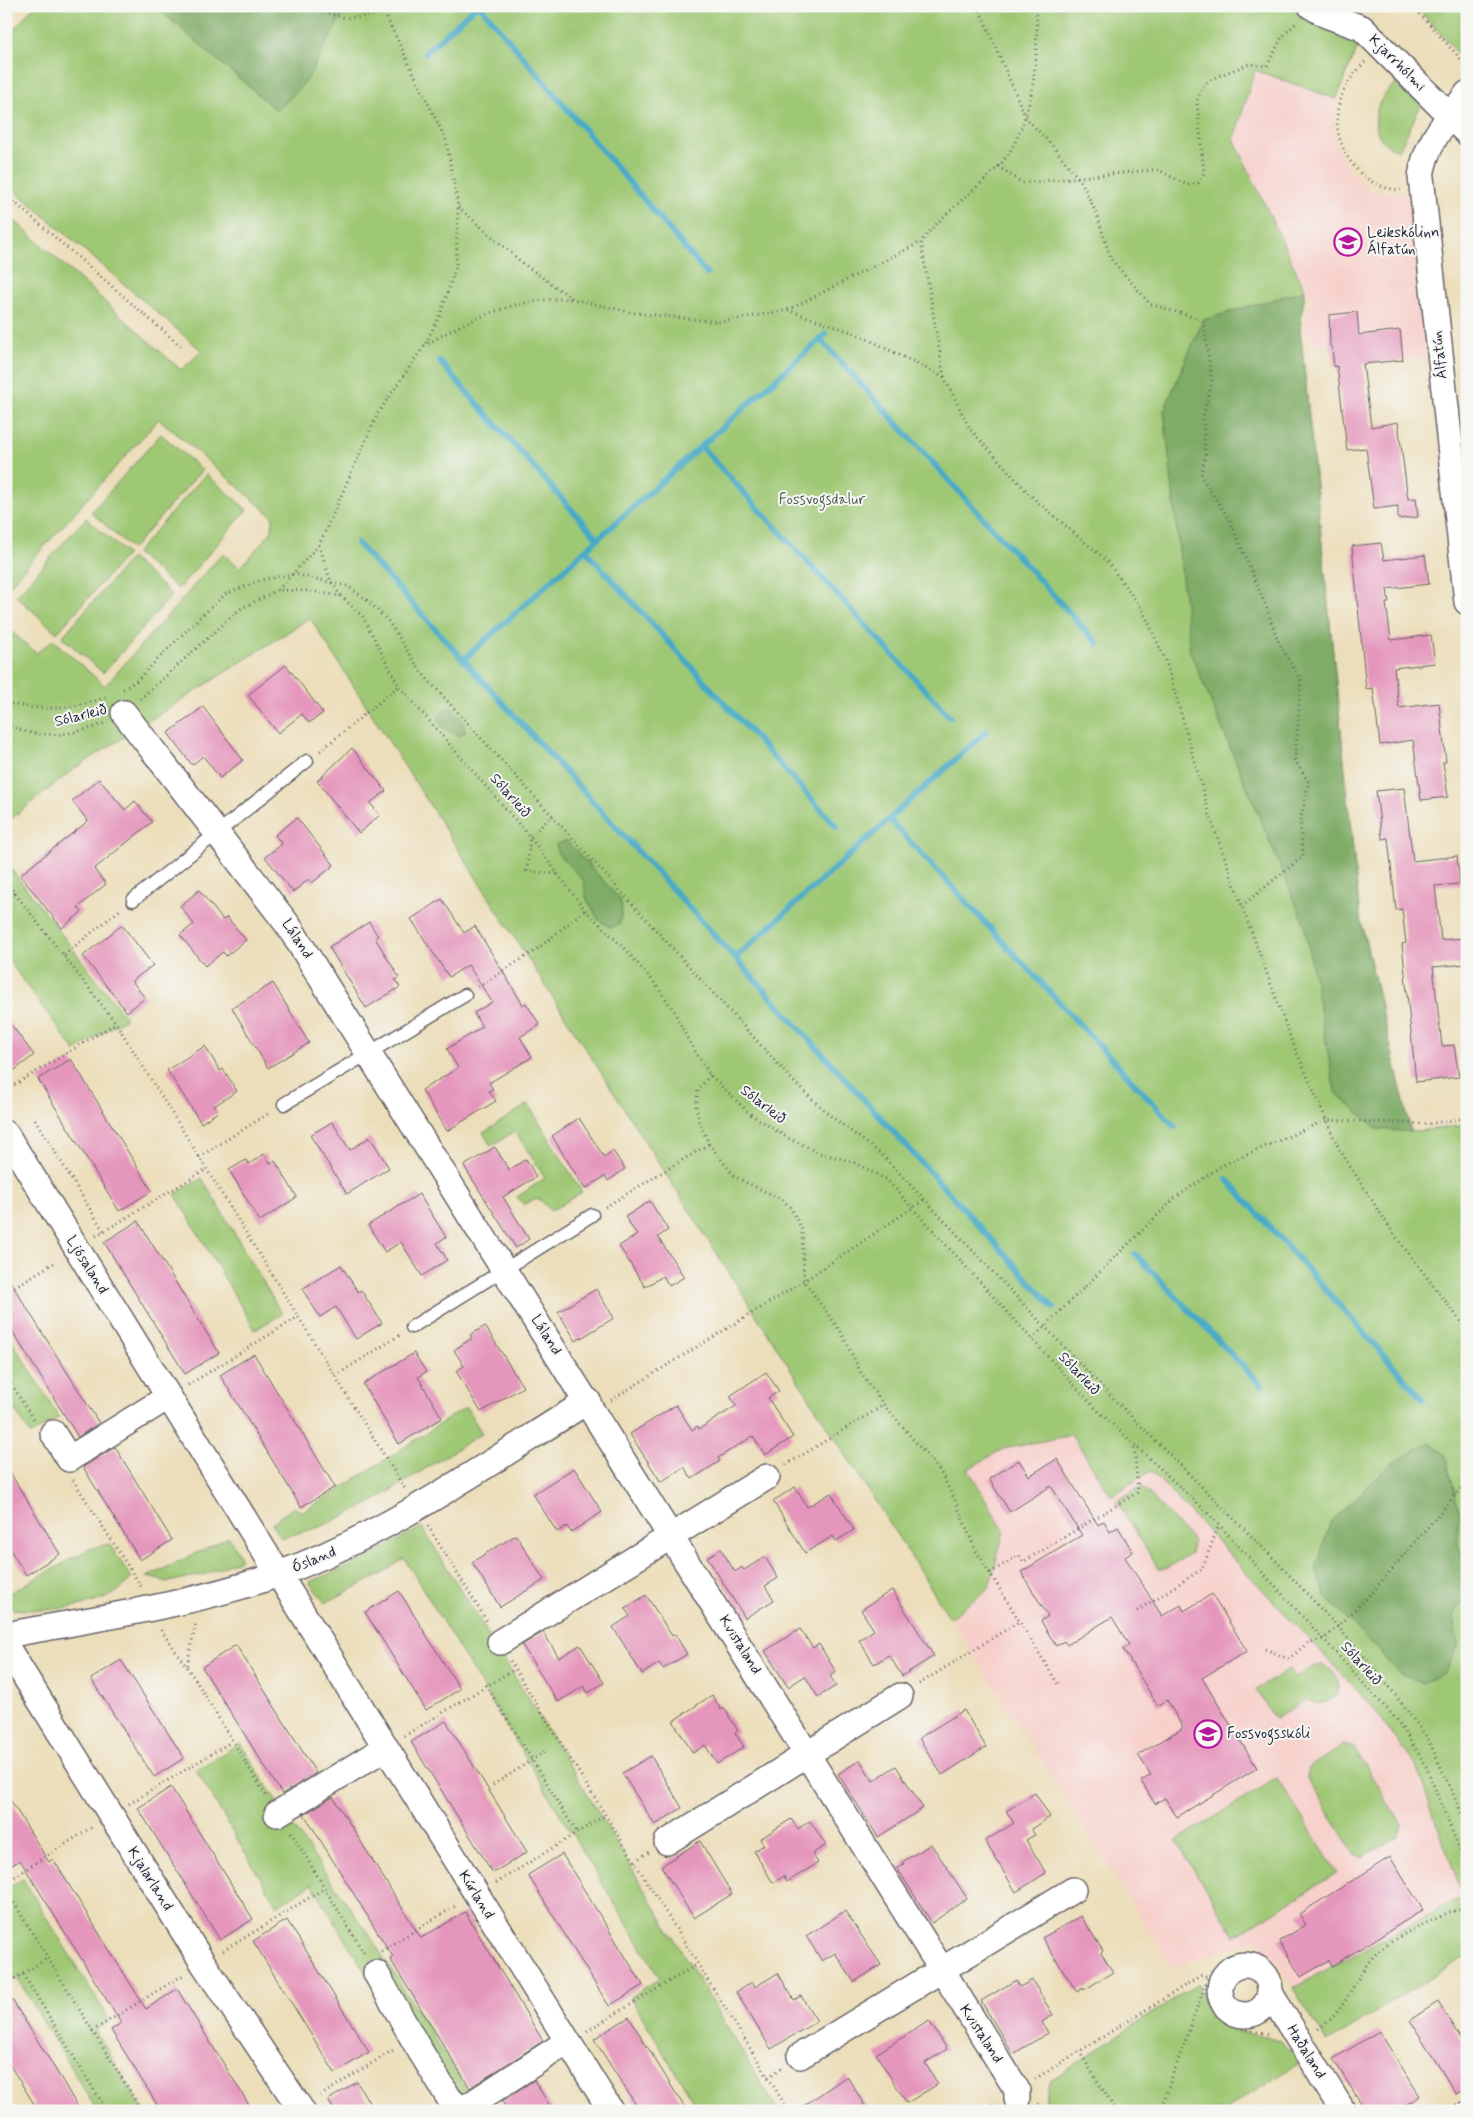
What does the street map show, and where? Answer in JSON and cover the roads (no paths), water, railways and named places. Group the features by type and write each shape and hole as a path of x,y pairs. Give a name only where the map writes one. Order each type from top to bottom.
{"street":[{"name":"Kjarrhólmi","path":"1312,6 1326,15 1362,28 1458,124"},
{"name":"Álfatún","path":"1467,94 1458,124 1428,149 1423,162 1422,191 1467,602"},
{"name":"Láland","path":"117,700 288,925 591,1406"},
{"name":"Ljósaland","path":"6,1134 278,1574"},
{"path":"44,1428 69,1459 168,1397"},
{"name":"Kvistaland","path":"591,1406 1017,2094"},
{"name":"Ósland","path":"6,1635 181,1602 278,1574 346,1546 417,1508 591,1406"},
{"path":"500,1642 767,1477"},
{"name":"Kúrland","path":"278,1574 611,2111"},
{"name":"Kjalarland","path":"6,1646 203,1963 299,2110"},
{"path":"666,1842 900,1696"},
{"path":"277,1814 386,1748"},
{"path":"800,2056 1073,1890"},
{"path":"372,1966 412,2038 449,2098 468,2109 567,2042"},
{"name":"Haðaland","path":"1270,1994 1343,2111"}],"lane":[{"path":"133,900 307,761"},
{"path":"284,1104 465,995"},
{"path":"412,1327 592,1215"},
{"path":"1460,2111 1467,2106"}],"waterway":[{"path":"425,53 476,6"},
{"path":"480,6 707,274"},
{"path":"463,660 826,334"},
{"path":"820,339 1098,644"},
{"path":"440,362 598,539"},
{"path":"701,446 950,717"},
{"path":"357,543 1054,1308"},
{"path":"585,550 837,827"},
{"path":"735,958 987,731"},
{"path":"889,819 1175,1127"},
{"path":"1227,1179 1423,1399"},
{"path":"1135,1254 1262,1386"}],"place":[{"name":"Leikskólinn Álfatún","path":"1348,242"},
{"name":"Fossvogsskóli","path":"1208,1734"}],"park label":[{"name":"Fossvogsdalur","path":"822,500"}]}
